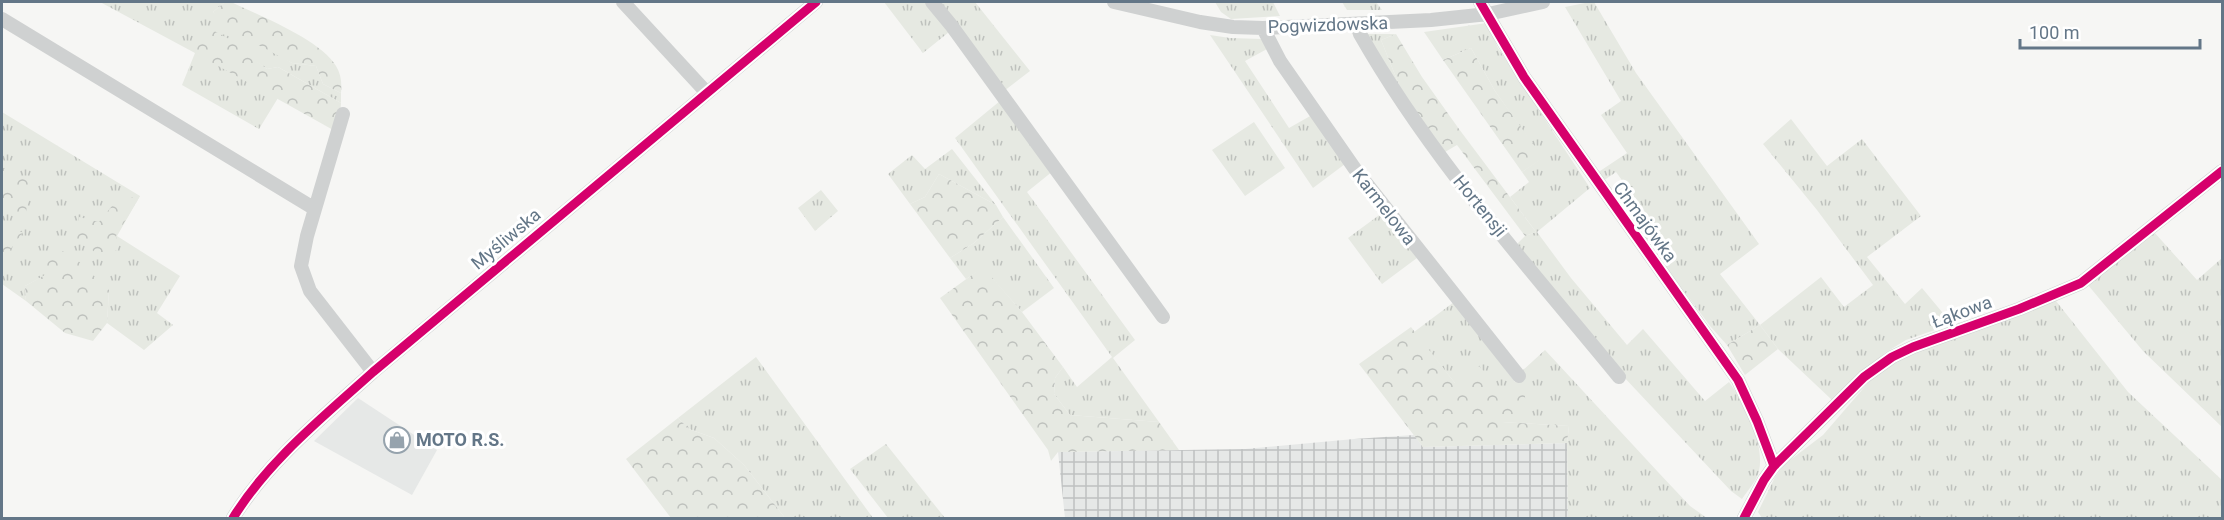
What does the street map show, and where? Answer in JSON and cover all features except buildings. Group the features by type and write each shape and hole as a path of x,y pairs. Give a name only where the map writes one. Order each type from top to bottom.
{"street":[{"path":"624,2 707,93"},
{"name":"Myśliwska","path":"233,519 276,463 319,420 373,372 816,2"},
{"path":"932,2 965,43 1163,317"},
{"name":"Pogwizdowska","path":"1114,2 1200,22 1233,27 1263,28 1357,25 1488,14 1543,2"},
{"name":"Chmajówka","path":"1480,2 1524,77 1738,380 1758,421 1774,466"},
{"path":"2,19 315,209"},
{"name":"Hortensji","path":"1357,25 1388,83 1435,151 1619,377"},
{"name":"Karmelowa","path":"1263,28 1280,61 1354,169 1519,376"},
{"path":"343,114 307,236 301,266 310,291 373,372"},
{"name":"Łąkowa","path":"1744,519 1764,480 1774,466 1864,377 1892,357 1913,347 2019,309 2080,283 2223,171"}],"shaded area":[{"path":"358,398 437,450 412,495 314,441"},
{"path":"1414,435 1423,447 1567,443 1568,518 1065,518 1058,452 1245,449"}],"green space":[{"path":"100,2 225,2 213,12 292,63 316,66 323,84 341,93 341,103 278,67 267,69 255,61 196,53 278,98 259,129 182,85 195,53"},
{"path":"225,2 231,2 272,21 317,47 338,69 341,93 323,84 316,66 292,63 234,32 213,12"},
{"path":"884,2 925,2 949,32 923,53"},
{"path":"936,2 975,2 1030,71 1004,91"},
{"path":"1215,2 1273,2 1280,16 1231,19 1221,12"},
{"path":"1342,2 1376,2 1382,10 1347,10"},
{"path":"1594,2 1636,73 1759,244 1720,274 1760,325 1727,345 1710,326 1632,222 1645,212 1616,172 1603,181 1597,173 1627,153 1601,115 1621,101 1565,7"},
{"path":"1487,23 1498,48 1590,188 1537,232 1571,278 1627,345 1643,329 1705,401 1729,382 1747,413 1759,449 1758,475 1742,499 1731,491 1622,375 1516,245 1525,236 1536,232 1510,197 1529,182 1522,172 1542,158 1495,91 1471,48 1443,60 1424,32"},
{"path":"205,26 255,53 256,61 267,69 278,67 341,103 335,131 195,53"},
{"path":"1367,34 1396,34 1381,40 1406,102"},
{"path":"1396,34 1422,77 1536,232 1525,236 1457,145 1445,152 1406,102 1381,40"},
{"path":"1210,35 1262,39 1267,49 1245,61 1289,128 1312,115 1345,164 1313,188"},
{"path":"1471,48 1495,91 1543,158 1522,172 1443,60"},
{"path":"1000,101 1053,171 1027,192 1135,340 1113,358 1159,422 1070,415 1054,394 1055,378 1063,367 1077,387 1112,357 955,138"},
{"path":"2,112 140,196 117,236 180,276 157,313 173,325 144,350 107,323 109,290 46,275 25,286 26,301 2,284"},
{"path":"1791,119 1827,166 1862,139 1921,216 1867,257 1905,304 1922,288 1952,324 1906,340 1885,353 1832,400 1778,349 1760,325 1821,277 1844,307 1873,285 1817,210 1763,144"},
{"path":"1254,122 1285,168 1245,196 1212,150"},
{"path":"952,149 996,205 939,174 925,197 910,204 888,174 912,155 925,169"},
{"path":"2,167 31,182 25,218 2,203"},
{"path":"939,174 996,205 1003,217 974,243 950,258 910,204 925,197"},
{"path":"821,190 838,211 815,231 798,208"},
{"path":"140,196 116,236 118,250 99,255 84,244 72,245 67,235 79,232 79,217 99,222 116,201"},
{"path":"1382,213 1417,258 1382,284 1348,238"},
{"path":"1003,217 1054,288 1022,312 983,268 966,279 950,258 974,243"},
{"path":"2,231 23,232 2,261"},
{"path":"2154,232 2197,280 2222,258 2222,427 2143,351 2088,285"},
{"path":"58,250 71,254 109,290 107,323 93,341 65,333 26,301 25,286 45,275 43,259"},
{"path":"983,267 1022,312 1063,367 1055,378 1054,394 1070,415 1159,422 1179,450 1058,452 1051,461 1048,450 940,298"},
{"path":"2056,301 2128,392 2222,480 2222,518 1762,518 1758,512 1775,477 1785,464 1823,435 1874,376 1913,352"},
{"path":"1454,302 1515,382 1522,371 1545,350 1690,506 1707,518 1568,518 1567,443 1569,426 1501,422 1498,388 1455,383 1414,332"},
{"path":"1760,325 1778,349 1745,375 1727,345"},
{"path":"1411,327 1455,383 1479,366 1498,388 1524,390 1526,404 1502,422 1569,426 1567,443 1423,447 1359,364"},
{"path":"756,357 873,518 785,518 744,465 714,438 689,429 678,418"},
{"path":"678,418 689,429 714,438 744,465 785,518 671,518 626,459"},
{"path":"886,444 945,518 888,518 850,469"}],"cycle path":[{"path":"233,518 247,497 279,459 373,372 816,2"},
{"path":"1480,2 1524,77 1738,380 1774,466"},
{"path":"1744,518 1774,466 1864,377 1892,357 1913,347 2019,309 2081,283 2222,171"}],"place":[{"name":"MOTO R.S.","path":"397,440"}]}
